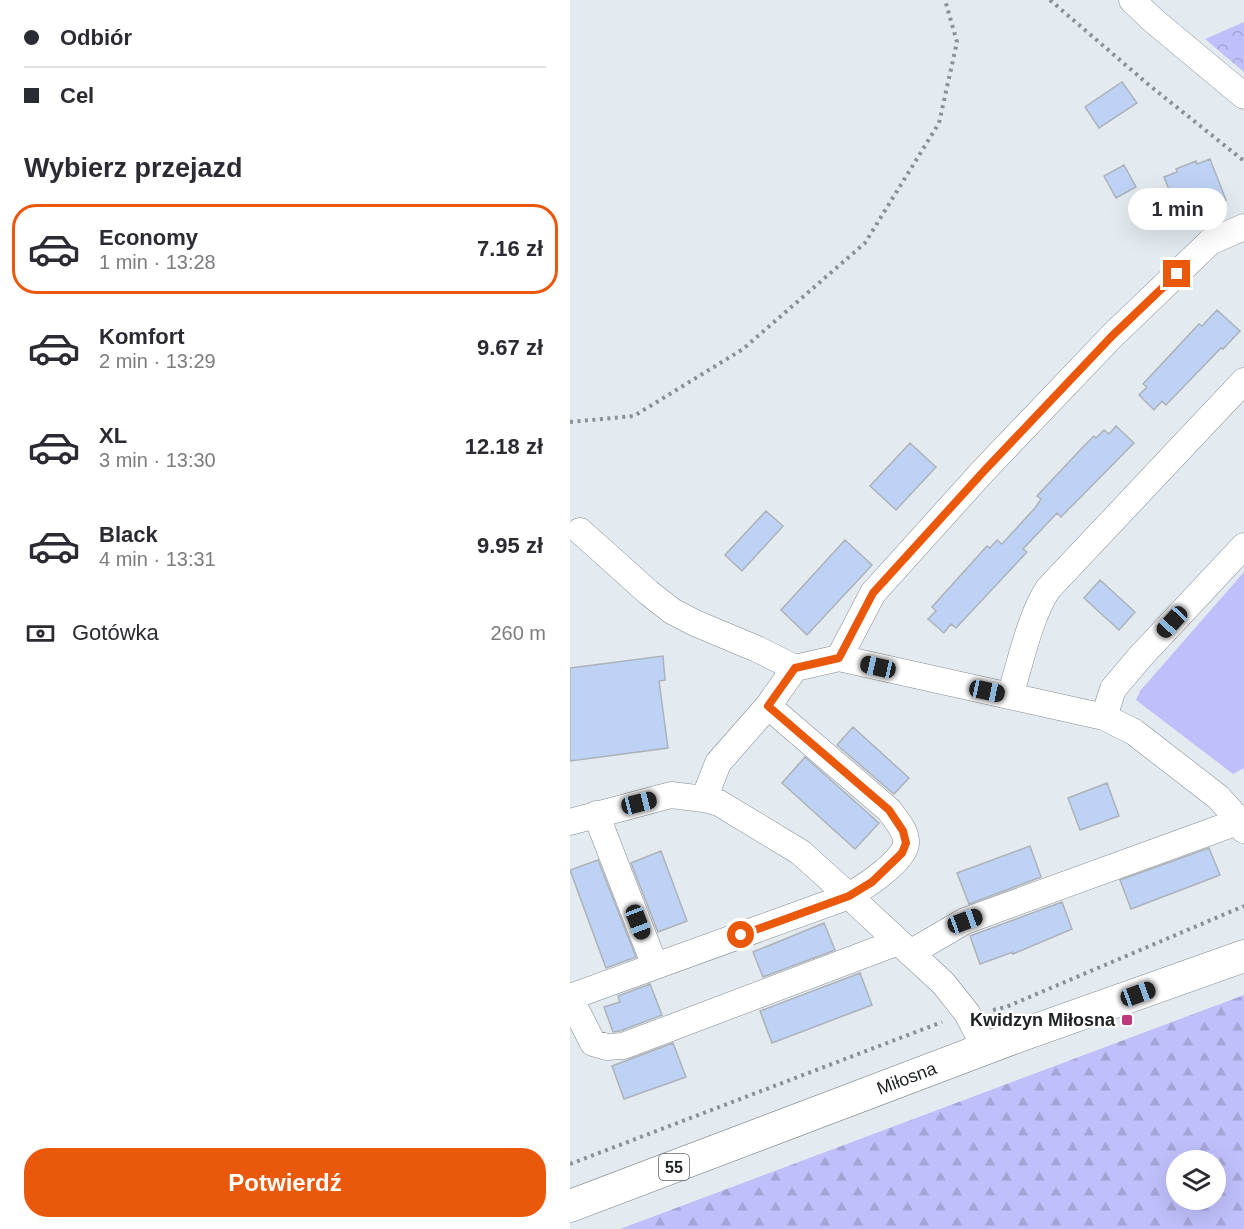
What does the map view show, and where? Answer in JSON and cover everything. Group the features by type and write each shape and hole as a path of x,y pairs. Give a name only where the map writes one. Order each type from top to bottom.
{"main road":[{"name":"Miłosna","path":"570,1206 1016,1037 1244,957"}],"street":[{"path":"1132,0 1244,96"},
{"path":"839,658 873,593 984,471 1112,336 1210,242 1244,227"},
{"path":"1010,696 1043,597 1048,589 1244,381"},
{"path":"580,531 672,611 795,668 839,658 1104,717 1134,732 1218,797 1242,826 965,921 904,947 622,1046 607,1047 593,1043 570,997 849,896 872,882 902,853 906,843 903,831 889,810 768,706"},
{"path":"1104,717 1113,689 1244,546"},
{"path":"704,799 718,763 768,706 795,668"},
{"path":"570,822 671,795 719,803 800,852 849,896 943,983 966,1013 986,1050"},
{"path":"597,814 655,966"}],"path":[{"path":"570,422 634,416 743,349 865,243 939,123 957,42 945,0"},
{"path":"1050,0 1149,85 1244,161"},
{"path":"570,1164 966,1013 1006,1007 1244,906"}],"green space":[{"path":"1244,22 1244,72 1205,39"},
{"path":"1244,572 1244,768 1233,774 1136,700 1140,691"},
{"path":"1244,995 1244,1229 620,1229"}],"building":[{"path":"1122,82 1137,103 1099,128 1085,107"},
{"path":"1210,159 1226,200 1180,218 1164,177 1196,161 1197,164"},
{"path":"1124,165 1136,187 1116,198 1104,176"},
{"path":"1217,310 1240,331 1166,405 1162,401 1154,410 1139,395 1147,387 1143,384 1199,324 1202,326"},
{"path":"1116,426 1134,443 1061,517 1057,513 1023,549 1027,552 956,628 951,624 944,633 928,619 936,611 932,607 987,546 990,548 997,540 1002,544 1035,508 1041,499 1037,496 1082,448 1094,436 1096,438 1104,430 1109,434"},
{"path":"910,443 936,467 896,510 870,486"},
{"path":"766,511 783,526 742,571 725,555"},
{"path":"845,540 872,565 807,635 781,610"},
{"path":"1100,580 1135,612 1119,630 1084,598"},
{"path":"663,656 665,680 659,681 668,748 570,761 570,668"},
{"path":"853,727 909,778 894,794 837,745"},
{"path":"805,757 879,823 855,849 782,783"},
{"path":"1107,783 1119,816 1080,830 1068,798"},
{"path":"1030,846 1041,877 969,904 957,873"},
{"path":"1209,848 1220,875 1131,909 1120,880"},
{"path":"661,851 687,921 658,932 631,863"},
{"path":"598,860 636,957 606,968 570,870"},
{"path":"1062,902 1072,929 1013,954 1013,952 980,964 970,936"},
{"path":"824,923 835,950 763,977 753,952"},
{"path":"860,973 872,1005 772,1043 760,1011"},
{"path":"650,984 662,1015 613,1032 604,1007 620,1002 618,996"},
{"path":"673,1043 686,1077 624,1099 612,1066"}],"place":[{"name":"Kwidzyn Miłosna","path":"1127,1020"}],"route":[{"path":"741,935 849,896 872,882 902,853 906,843 903,831 889,810 768,706 795,668 839,658 873,593 1112,336 1177,274"}]}
